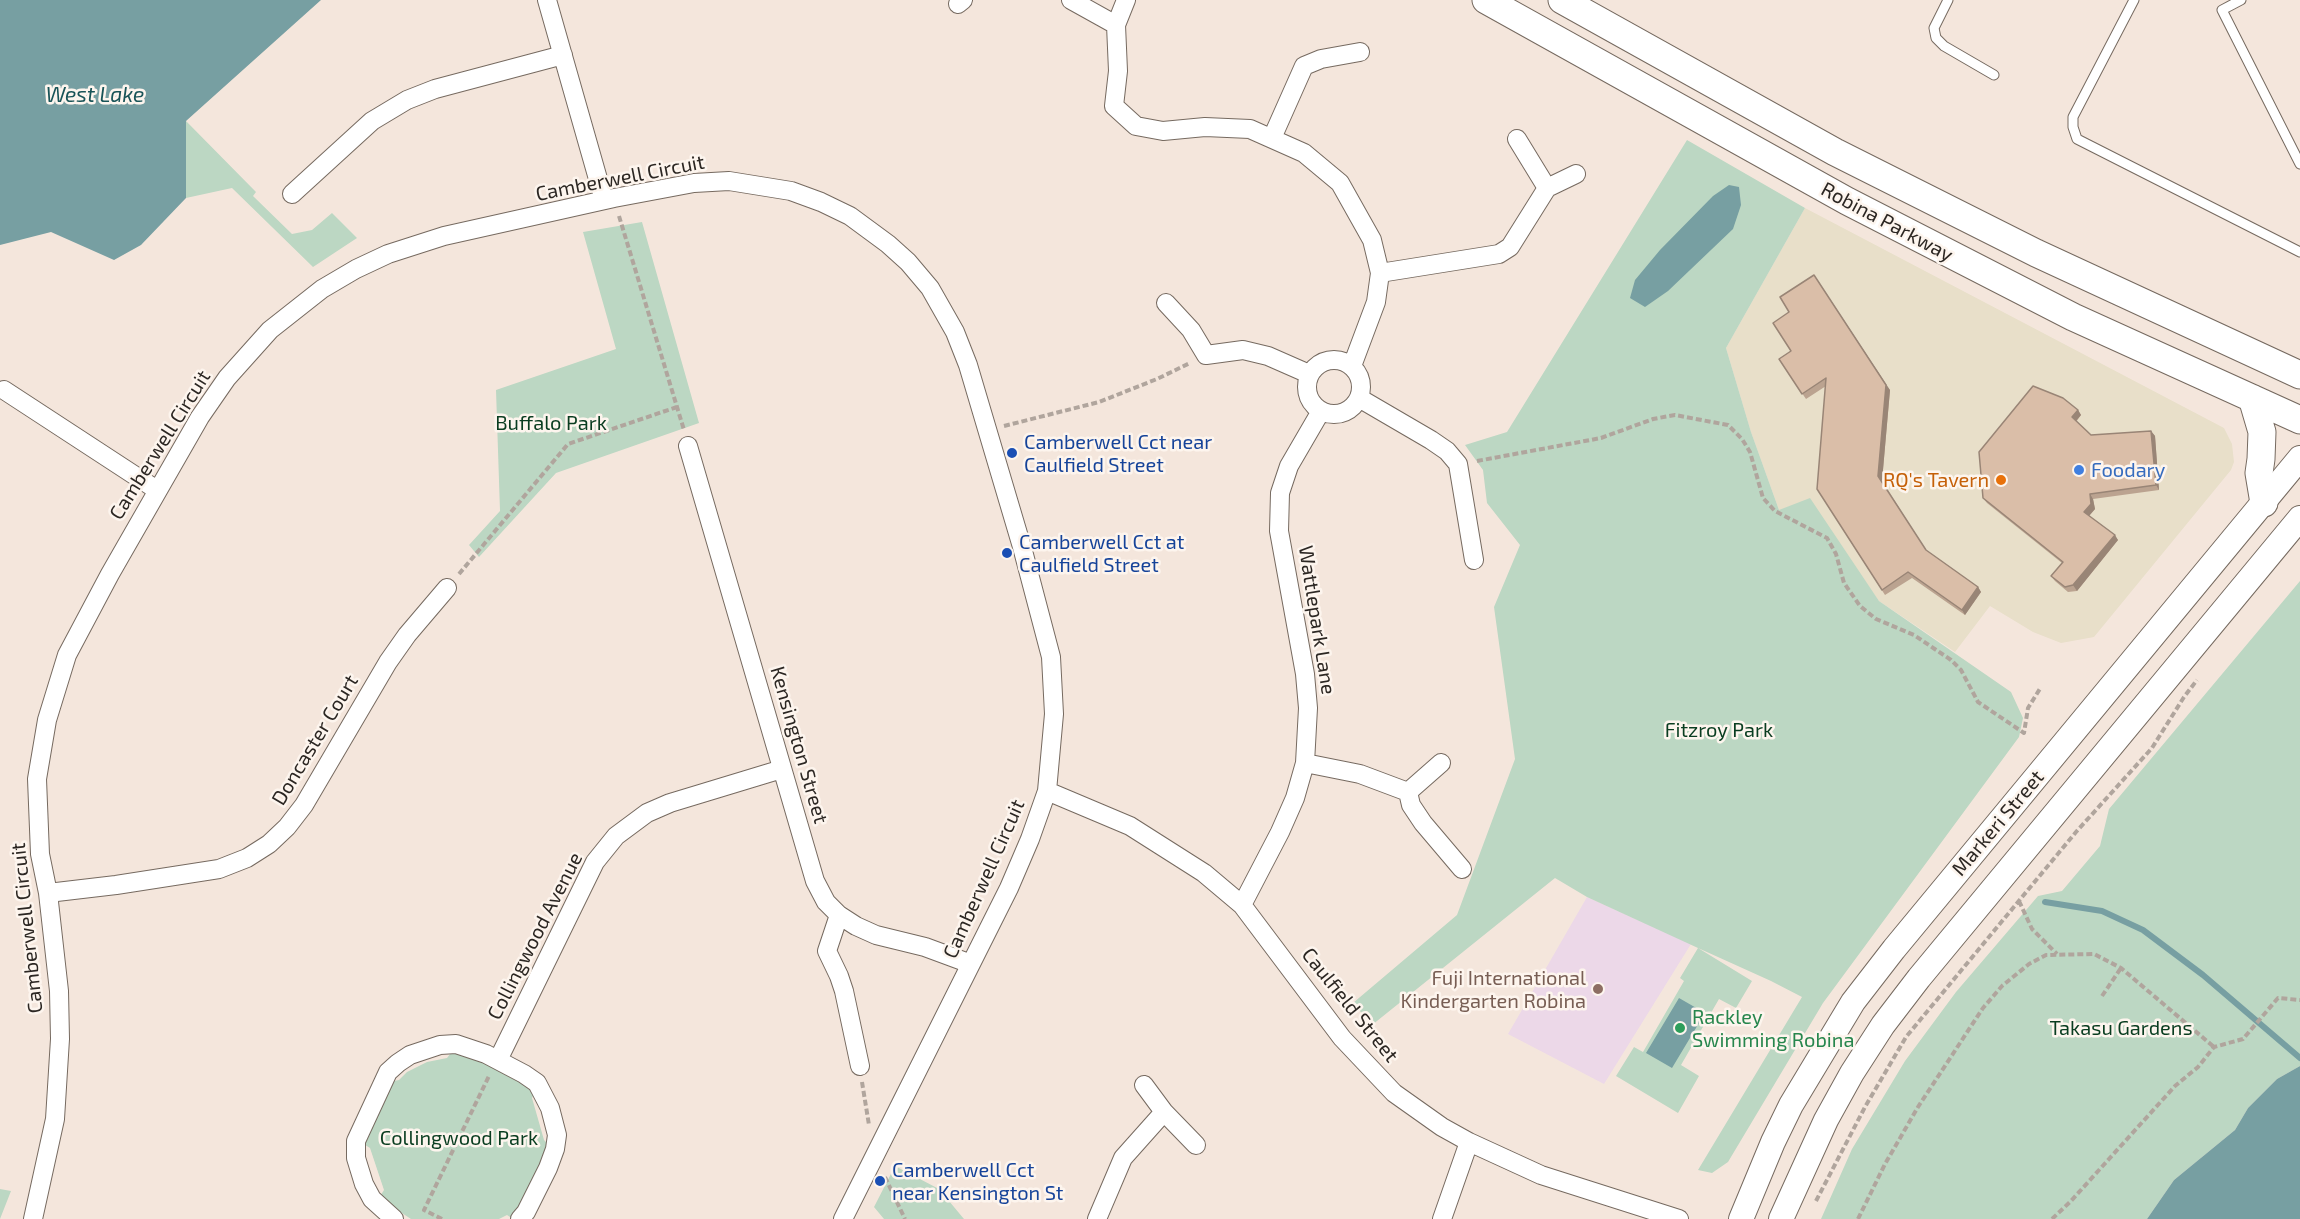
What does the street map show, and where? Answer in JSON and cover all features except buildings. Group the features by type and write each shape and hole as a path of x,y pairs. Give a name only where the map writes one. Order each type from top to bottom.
{"main road":[{"name":"Robina Parkway","path":"1486,0 1847,201 2073,317 2300,420"},
{"name":"Robina Parkway","path":"1562,0 1834,152 2036,253 2300,375"},
{"path":"2252,398 2262,432 2263,444 2259,473 2264,503"},
{"name":"Markeri Street","path":"1741,1219 1791,1105 1853,1002 1894,949 2300,458"},
{"name":"Markeri Street","path":"1781,1219 1826,1120 1883,1024 2300,518"}],"street":[{"path":"547,0 609,199"},
{"path":"1071,0 1116,25"},
{"path":"1125,0 1116,25 1118,71 1114,106 1136,126 1163,131 1205,127 1250,129 1304,153 1340,183 1372,240 1380,273 1376,302 1352,366"},
{"path":"1272,138 1304,66 1321,59 1360,52"},
{"path":"292,194 372,121 407,100 435,89 563,55"},
{"path":"1517,139 1547,188"},
{"path":"1380,273 1499,254 1510,247 1547,188 1576,174"},
{"name":"Camberwell Circuit","path":"33,1219 55,1119 60,1039 59,991 48,893 40,854 37,779 47,720 67,655 157,490 200,417 227,378 270,330 322,289 388,254 433,240 609,199 693,183 729,181 792,191 850,216 895,250 930,288 955,332 968,365 1022,547 1051,657 1054,714 1047,791 1030,839 971,964 843,1219"},
{"path":"1166,303 1191,330 1206,355 1243,350 1268,356 1309,374"},
{"path":"1334,359 1344,361 1352,366 1360,379 1359,398 1350,409 1340,414 1321,411 1310,401 1307,392 1309,374 1315,366 1324,361 1334,359"},
{"path":"4,390 157,490"},
{"path":"1359,398 1431,440 1447,451 1458,464 1474,560"},
{"name":"Wattlepark Lane","path":"1242,905 1280,832 1295,798 1305,763 1308,708 1305,674 1279,531 1280,493 1289,466 1321,411"},
{"name":"Kensington Street","path":"688,446 815,881 826,902 839,915 876,935 925,947 971,964"},
{"name":"Doncaster Court","path":"48,893 219,869 247,858 269,844 287,827 304,805 388,662 407,635 447,588"},
{"path":"1305,763 1360,774 1408,792"},
{"path":"1408,792 1441,763"},
{"name":"Collingwood Avenue","path":"490,1056 595,862 616,836 647,813 669,803 782,769"},
{"name":"Caulfield Street","path":"1047,791 1130,826 1204,873 1242,905 1342,1038 1394,1093 1442,1127 1541,1175 1679,1219"},
{"path":"1408,792 1411,804 1427,829 1462,869"},
{"path":"839,915 827,951 841,984 860,1066"},
{"path":"394,1219 372,1198 364,1184 356,1158 356,1141 388,1072 410,1054 440,1045 456,1044 513,1066 537,1083 547,1101 556,1128 555,1149 548,1168 526,1212 520,1219"},
{"path":"1144,1085 1164,1112 1196,1145"},
{"path":"1097,1219 1123,1158 1164,1112"},
{"path":"1442,1219 1469,1142"}],"lane":[{"path":"1948,0 1934,28 1936,38 1944,46 1994,75"},
{"path":"2134,0 2073,117 2073,127 2077,138 2300,252"},
{"path":"2217,0 2300,164"},
{"path":"2222,10 2241,0"}],"path":[{"path":"609,199 688,446"},
{"path":"987,430 1099,402 1157,379 1206,355"},
{"path":"447,588 568,444 677,407"},
{"path":"1458,464 1601,438 1653,419 1675,416 1728,425 1742,439 1750,452 1763,498 1775,512 1827,538 1836,554 1844,583 1860,606 1876,619 1914,635 1951,660 1961,670 1978,702 2024,733 2028,708 2041,687"},
{"path":"1812,1210 1860,1116 1906,1037 2076,832 2152,747 2198,679"},
{"path":"2019,900 2032,928 2056,954"},
{"path":"1858,1219 1885,1164 1918,1107 1983,1008 2002,987 2029,964 2046,955 2094,954 2121,968 2214,1047"},
{"path":"2102,996 2121,968"},
{"path":"2052,1219 2175,1086 2198,1067 2214,1047 2243,1039 2278,998 2300,1000"},
{"path":"442,1219 424,1210 490,1074 474,1066 490,1056"}],"shaded area":[{"path":"1805,208 2224,428 2232,444 2234,462 2231,470 2094,637 2061,643 2033,632 1990,606 1955,652 1879,601 1864,580 1779,510 1751,432 1726,348"},
{"name":"Fuji International Kindergarten Robina","path":"1587,897 1691,944 1604,1084 1508,1034"}],"green space":[{"path":"186,121 256,192 253,196 292,234 312,230 332,213 357,238 313,267 232,188 186,198"},
{"name":"Fitzroy Park","path":"1687,140 1805,208 1726,348 1751,432 1779,510 1810,498 1879,601 2011,692 2023,718 2019,737 1823,1003 1728,1162 1712,1173 1698,1170 1802,997 1587,897 1555,878 1372,1025 1353,1003 1457,915 1515,759 1494,607 1520,545 1487,503 1483,470 1465,445 1507,432"},
{"name":"Buffalo Park","path":"642,222 699,423 556,473 479,557 469,545 500,511 496,390 616,349 583,232"},
{"name":"Takasu Gardens","path":"2300,581 2300,1066 2277,1079 2248,1108 2235,1130 2174,1180 2147,1219 1821,1219 1852,1149 1905,1061 1956,992 2038,896 2062,891 2100,846 2109,809"},
{"name":"Rackley Swimming Robina","path":"1698,948 1752,981 1736,1008 1719,999 1681,1065 1699,1076 1678,1113 1616,1076 1634,1047 1643,1052 1684,981 1680,978"},
{"name":"Collingwood Park","path":"454,1049 512,1073 535,1092 532,1098 544,1140 550,1146 513,1219 507,1215 499,1219 411,1219 379,1198 384,1190 370,1148 362,1143 389,1082 399,1080 407,1072 427,1062 447,1058"},
{"path":"895,1166 939,1189 964,1219 884,1219 874,1207"},
{"path":"0,1189 11,1191 0,1219"}],"water":[{"name":"West Lake","path":"0,0 321,0 186,121 186,198 141,245 114,260 51,232 0,245"},
{"path":"1729,185 1739,187 1741,205 1733,229 1668,291 1645,307 1630,298 1635,280 1660,250 1713,196"},
{"path":"1679,998 1705,1013 1672,1068 1646,1053"},
{"path":"2300,1066 2300,1219 2147,1219 2174,1180 2235,1130 2248,1108 2277,1079"}],"waterway":[{"path":"2045,902 2102,911 2143,930 2203,975 2300,1058"}],"place":[{"name":"Camberwell Cct near Caulfield Street","path":"1012,453"},
{"name":"Foodary","path":"2079,470"},
{"name":"RQ's Tavern","path":"2001,480"},
{"name":"Camberwell Cct at Caulfield Street","path":"1007,553"},
{"name":"Fuji International Kindergarten Robina","path":"1598,989"},
{"name":"Rackley Swimming Robina","path":"1680,1028"},
{"name":"Camberwell Cct near Kensington St","path":"880,1181"}]}
